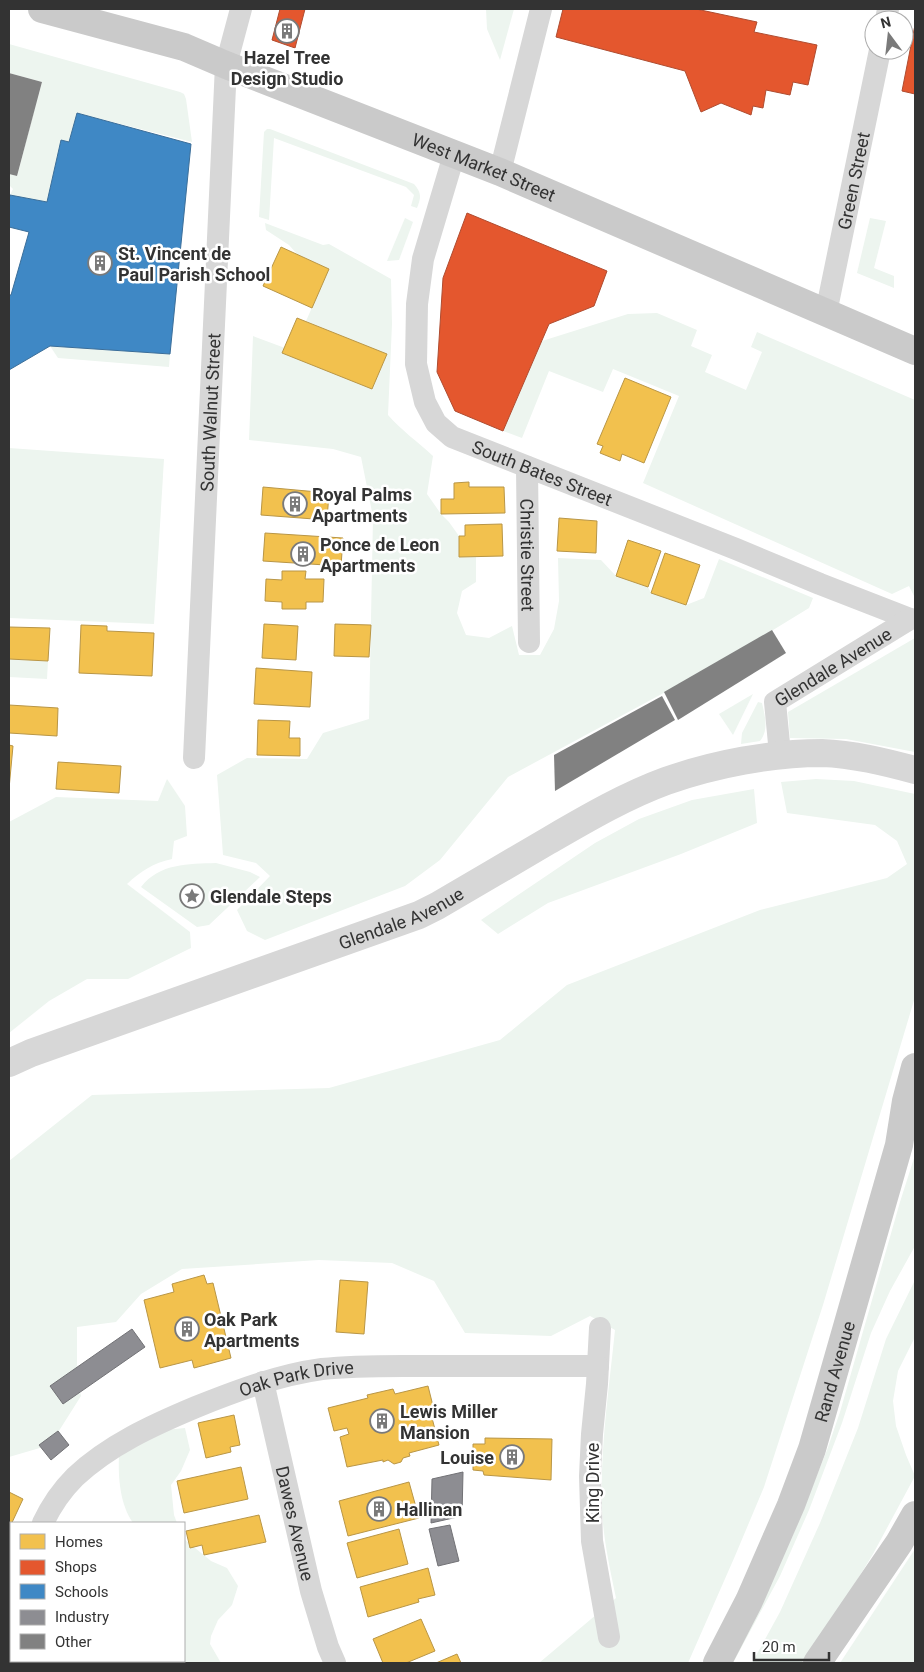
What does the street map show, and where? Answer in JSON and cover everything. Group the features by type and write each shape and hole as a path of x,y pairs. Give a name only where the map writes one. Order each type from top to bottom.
{"main road":[{"name":"West Market Street","path":"42,9 184,47 500,172 915,351"},
{"name":"Rand Avenue","path":"717,1663 749,1601 791,1505 812,1449 900,1145 906,1101 915,1067"},
{"path":"900,1145 915,1118"},
{"path":"817,1663 895,1550 915,1515"}],"street":[{"name":"South Walnut Street","path":"194,758 226,65 241,9"},
{"path":"500,172 542,9"},
{"name":"Green Street","path":"826,313 878,60"},
{"name":"South Bates Street","path":"454,155 423,259 417,312 416,364 425,402 436,423 452,437 910,620"},
{"name":"Christie Street","path":"527,467 529,642"},
{"name":"Glendale Avenue","path":"780,754 774,702 910,620"},
{"name":"Glendale Avenue","path":"9,1063 32,1053 419,914 437,906 595,814 630,796 667,781 723,765 780,754 824,753 873,760 915,770"},
{"name":"King Drive","path":"600,1328 590,1476 592,1541 609,1637"},
{"name":"Oak Park Drive","path":"43,1522 53,1502 76,1476 148,1427 232,1392 263,1382 321,1369 374,1366 598,1366"},
{"name":"Dawes Avenue","path":"263,1382 311,1591 328,1647 335,1663"}],"shaded area":[{"path":"486,9 514,9 500,60 487,29"},
{"path":"9,44 184,94 192,142 77,113 69,142 61,141 47,202 10,195 13,189 9,185 9,174 17,176 42,82 9,73"},
{"path":"267,129 414,184 420,196 417,208 411,206 414,195 406,187 274,138 269,220 259,217 264,132"},
{"path":"405,218 413,222 399,260 387,261"},
{"path":"870,218 886,221 874,268 894,276 894,288 857,273"},
{"path":"265,223 323,245 329,244 391,279 392,324 388,415 433,456 427,494 459,536 459,557 476,557 476,582 462,591 457,613 466,635 489,638 512,626 519,655 540,655 554,629 559,601 558,558 601,560 616,576 648,587 651,593 686,605 704,598 719,559 813,598 809,608 721,662 508,777 440,860 405,886 265,940 247,931 237,910 270,876 256,863 223,855 217,775 247,758 307,759 323,733 369,719 373,517 361,457 333,449 249,440 253,336 285,348 283,353 372,389 387,354 306,321 329,269 297,254 289,245 266,230"},
{"path":"657,313 697,330 691,346 712,355 705,372 746,390 762,352 751,347 757,332 915,400 915,598 909,586 892,594 643,483 679,396 613,369 603,392 549,371 522,438 503,431 542,341 628,314"},
{"path":"50,346 170,354 169,367 58,358"},
{"path":"9,448 164,459 154,624 9,618"},
{"path":"915,638 915,752 846,739 790,738 788,712"},
{"path":"9,659 48,661 47,679 9,677"},
{"path":"753,694 733,735 719,714"},
{"path":"758,702 762,703 765,718 763,737 760,741 741,744 742,733"},
{"path":"167,779 185,806 187,836 174,841 172,859 148,868 127,884 190,932 191,948 128,979 87,979 49,1001 9,1033 9,822 56,797 158,801"},
{"path":"816,779 854,781 915,794 915,997 823,1305 764,1487 688,1663 539,1663 616,1598 607,1553 602,1508 602,1463 615,1330 590,1316 551,1336 465,1333 434,1281 392,1263 319,1260 182,1269 141,1294 116,1322 77,1327 77,1379 81,1396 50,1445 9,1457 9,1161 92,1095 329,1088 500,1040 567,985 760,910 887,878 907,864 897,841 875,825 787,813 781,782"},
{"path":"754,789 757,823 681,854 548,903 498,934 481,920 595,843 639,819 692,800"},
{"path":"216,863 250,872 260,877 209,925 197,927 141,887 157,873 175,866"},
{"path":"915,1155 915,1246 890,1291 871,1333 842,1423 809,1510 780,1576 733,1663 728,1663 793,1535 827,1450 840,1412"},
{"path":"915,1280 915,1337 898,1371 893,1401 896,1426 915,1476 873,1554 835,1616 801,1663 752,1663 780,1612 820,1523 858,1428 886,1339"},
{"path":"185,1428 190,1450 181,1471 171,1485 174,1515 177,1522 132,1522 125,1508 121,1490 119,1455 165,1430"},
{"path":"185,1540 211,1561 227,1568 238,1586 232,1605 218,1620 211,1636 210,1644 221,1663 166,1663 185,1662"},
{"path":"915,1549 915,1663 840,1663"}],"building: Homes":[{"path":"281,247 329,269 312,308 263,286"},
{"path":"297,318 387,354 372,389 282,353"},
{"path":"625,378 671,397 644,463 622,454 620,461 600,453 603,446 597,444"},
{"path":"469,482 469,487 504,487 505,513 441,514 441,499 454,499 454,483"},
{"name":"Royal Palms Apartments","path":"263,487 329,493 327,520 261,515"},
{"path":"559,518 597,521 596,553 557,551"},
{"path":"502,524 503,556 459,557 459,536 465,536 465,525"},
{"name":"Ponce de Leon Apartments","path":"265,533 343,538 341,566 263,561"},
{"path":"628,540 661,551 648,587 616,576"},
{"path":"665,553 700,565 686,605 651,593"},
{"path":"282,571 306,571 305,579 324,579 323,602 306,602 306,609 282,609 282,602 265,601 266,579 282,580"},
{"path":"264,624 298,626 296,660 262,658"},
{"path":"335,624 371,625 369,657 334,656"},
{"path":"81,625 107,626 107,631 154,633 152,676 79,673"},
{"path":"9,627 50,628 48,661 9,659"},
{"path":"256,668 312,672 310,707 254,704"},
{"path":"9,705 58,708 57,736 9,733"},
{"path":"258,720 290,721 289,738 300,738 300,756 257,755"},
{"path":"9,745 13,746 9,789"},
{"path":"58,762 121,766 119,793 56,789"},
{"name":"Oak Park Apartments","path":"204,1275 207,1284 213,1283 231,1358 194,1368 192,1360 160,1368 144,1300 174,1292 172,1284"},
{"path":"340,1280 368,1282 364,1334 336,1332"},
{"name":"Lewis Miller Mansion","path":"428,1386 435,1414 431,1414 439,1445 409,1453 410,1456 394,1464 388,1460 383,1462 383,1460 347,1467 340,1437 349,1434 347,1428 334,1431 328,1408 368,1398 367,1395 393,1389 395,1394"},
{"path":"234,1415 240,1445 230,1447 231,1452 206,1458 198,1423"},
{"name":"Louise","path":"485,1438 552,1439 551,1480 484,1475 483,1471 473,1470 473,1444 485,1444"},
{"path":"241,1467 248,1499 184,1513 177,1481"},
{"name":"Hallinan","path":"409,1482 419,1518 348,1536 339,1501"},
{"path":"9,1492 23,1499 12,1522 10,1522 9,1529"},
{"path":"259,1515 266,1542 204,1555 202,1545 190,1548 186,1531"},
{"path":"399,1529 408,1564 357,1578 347,1543"},
{"path":"428,1568 435,1595 418,1599 419,1602 368,1617 360,1587"},
{"path":"421,1619 435,1651 406,1663 383,1663 373,1639"},
{"path":"10,1638 10,1662 24,1663 9,1663"},
{"path":"457,1654 461,1663 436,1663"}],"building: Shops":[{"name":"Hazel Tree Design Studio","path":"280,9 305,9 295,48 272,40"},
{"path":"563,9 696,9 757,22 754,32 817,45 808,85 793,82 790,95 766,90 763,108 753,106 751,115 721,103 701,112 685,71 556,37"},
{"path":"915,25 915,94 902,91 908,60 914,60"},
{"path":"467,213 607,271 594,306 549,324 503,431 455,411 437,372 443,278"}],"building: Schools":[{"name":"St. Vincent de Paul Parish School","path":"77,113 191,144 170,354 50,346 9,370 9,295 11,295 29,232 9,227 10,195 47,202 61,140 69,142"}],"building: Industry":[{"path":"132,1329 145,1347 63,1404 50,1386"},
{"path":"58,1431 69,1445 51,1460 39,1445"},
{"path":"463,1472 462,1516 431,1523 432,1479"},
{"path":"450,1525 459,1561 438,1566 429,1529"}],"building: Other":[{"path":"9,73 42,82 17,176 9,174"},
{"path":"772,630 786,653 678,720 664,692"},
{"path":"662,696 675,720 555,791 554,755"}],"place":[{"name":"Hazel Tree Design Studio","path":"287,31"},
{"name":"St. Vincent de Paul Parish School","path":"100,263"},
{"name":"Royal Palms Apartments","path":"295,504"},
{"name":"Ponce de Leon Apartments","path":"303,554"},
{"name":"Glendale Steps","path":"192,896"},
{"name":"Oak Park Apartments","path":"187,1329"},
{"name":"Lewis Miller Mansion","path":"382,1421"},
{"name":"Louise","path":"512,1457"},
{"name":"Hallinan","path":"379,1509"}]}
